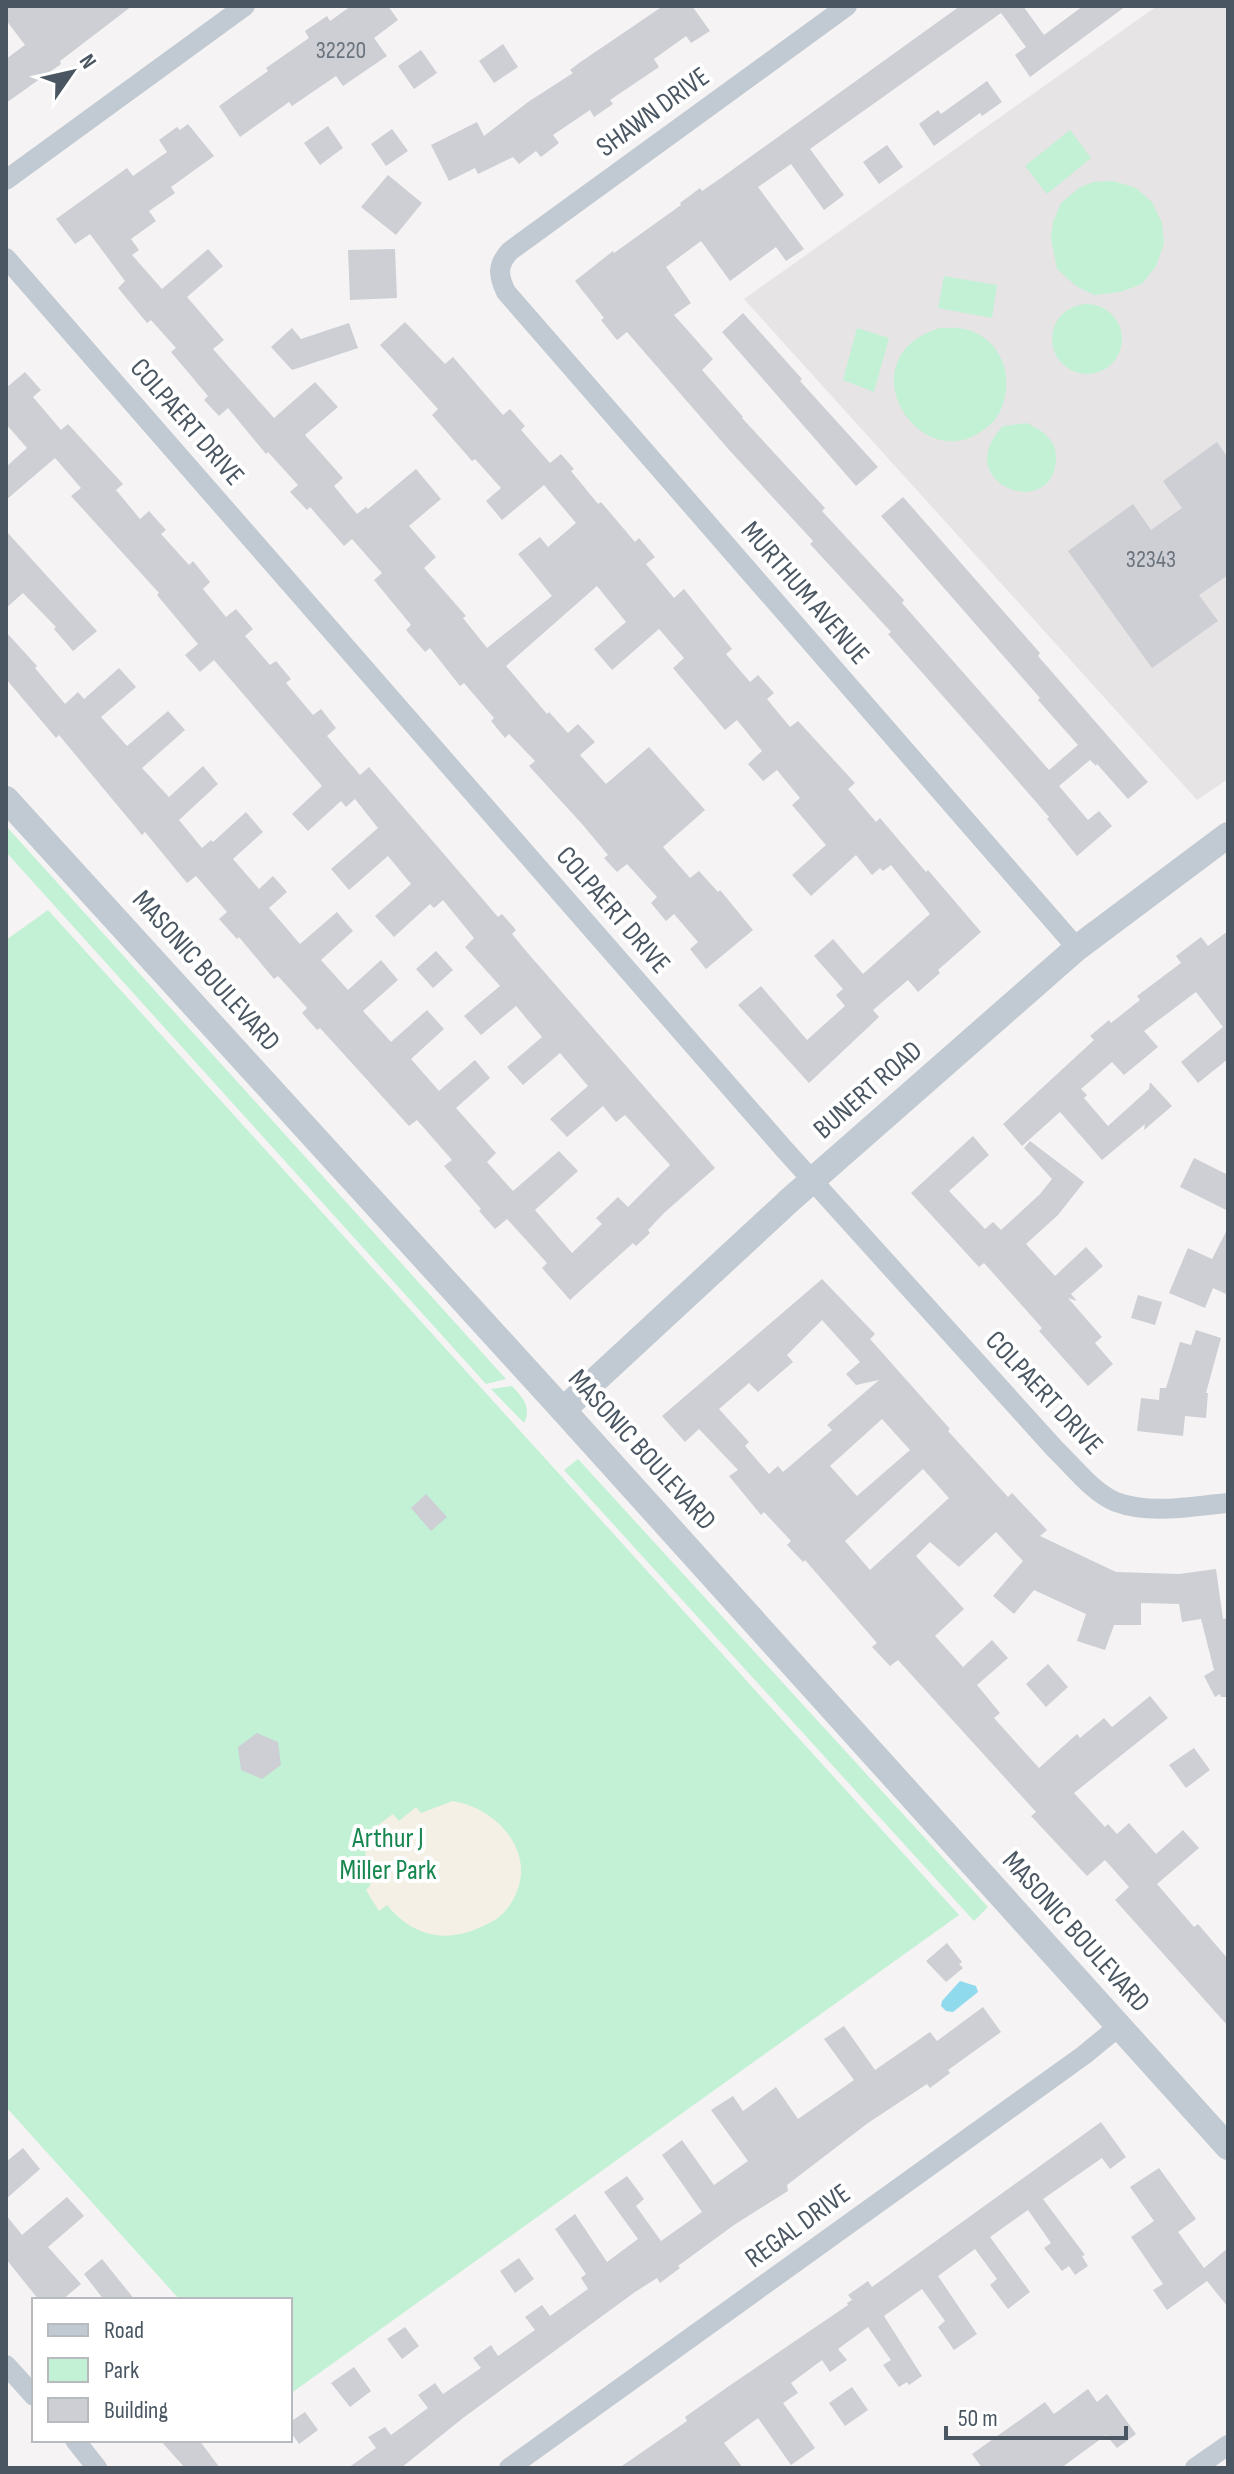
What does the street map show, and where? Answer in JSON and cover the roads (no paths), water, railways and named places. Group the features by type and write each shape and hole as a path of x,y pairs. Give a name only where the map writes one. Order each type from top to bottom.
{"street":[{"path":"6,180 245,6"},
{"name":"SHAWN DRIVE","path":"499,270 502,260 510,251 847,6"},
{"name":"COLPAERT DRIVE","path":"6,258 813,1180 1055,1449 1088,1482 1114,1502 1141,1508 1228,1503"},
{"name":"MURTHUM AVENUE","path":"499,270 506,292 1077,948"},
{"name":"MASONIC BOULEVARD","path":"6,799 1228,2147"},
{"name":"BUNERT ROAD","path":"563,1410 813,1180 1077,948 1228,835"},
{"name":"REGAL DRIVE","path":"509,2468 1084,2055 1118,2027"},
{"path":"8,2371 32,2394"},
{"path":"77,2442 97,2468"},
{"path":"1195,2468 1228,2445"}],"water":[{"path":"960,1981 976,1986 978,1992 953,2012 946,2011 941,2006 942,2001"}],"park label":[{"name":"Arthur J Miller Park","path":"388,1854"}]}
